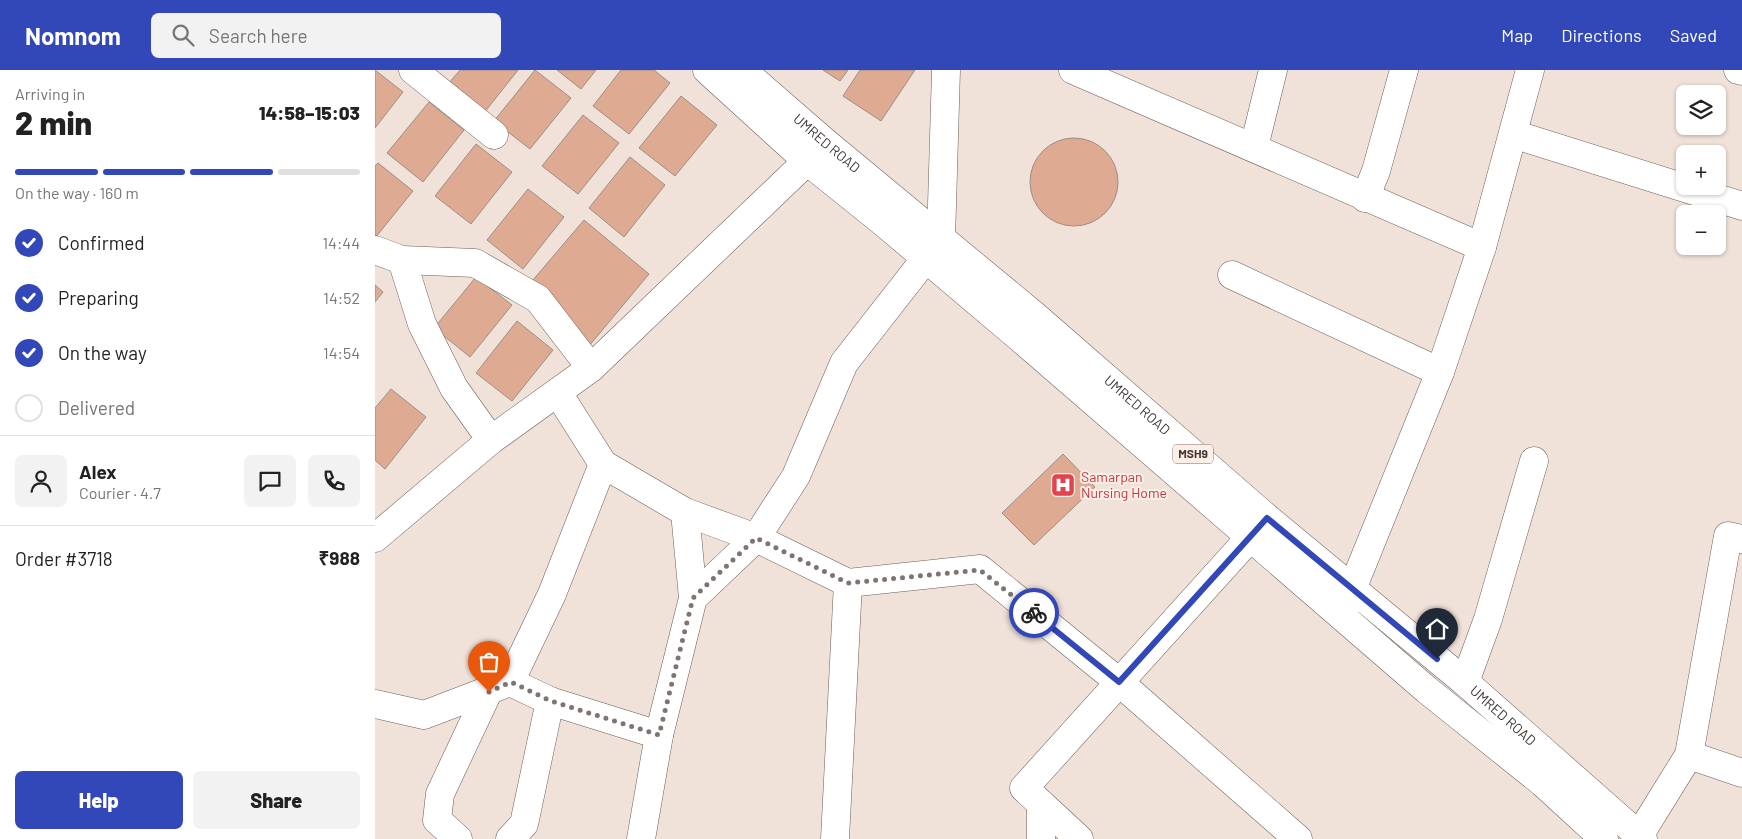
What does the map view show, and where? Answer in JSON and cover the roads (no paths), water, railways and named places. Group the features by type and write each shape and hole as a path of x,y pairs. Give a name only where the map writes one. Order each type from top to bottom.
{"street":[{"path":"413,70 493,135"},
{"path":"375,538 491,440 591,368 816,152 707,70"},
{"name":"UMRED ROAD","path":"742,70 816,152 933,248 1035,316 1259,528 1351,589 1465,682 1639,838"},
{"path":"693,598 756,538 796,476 844,362 933,248 946,70"},
{"path":"1073,70 1132,82 1254,147 1365,198 1482,247"},
{"path":"1254,147 1273,70"},
{"path":"1365,198 1376,171 1404,70"},
{"path":"1341,616 1440,372 1482,247 1529,70"},
{"path":"1738,70 1742,71"},
{"path":"1513,134 1742,206"},
{"path":"375,250 402,260 475,264 538,299 591,368"},
{"path":"402,260 422,324 454,388 491,440"},
{"path":"1232,275 1440,372"},
{"path":"558,393 603,464 685,512 756,538 848,583 980,570 1119,682 1298,839"},
{"path":"1465,682 1488,619 1534,461"},
{"path":"459,839 437,820 440,794 551,594 603,464"},
{"path":"641,839 659,735 693,598 685,512"},
{"path":"1079,839 1024,788 1259,528 1341,616 1427,690 1543,783 1603,839"},
{"path":"1639,838 1689,754 1728,536 1742,539"},
{"path":"835,839 848,583"},
{"path":"375,704 424,715 499,687 551,701 659,735"},
{"path":"510,839 524,824 551,701"},
{"path":"1689,754 1742,773"},
{"path":"1041,804 1041,839"}],"place":[{"name":"Samarpan Nursing Home","path":"1063,485"}]}
